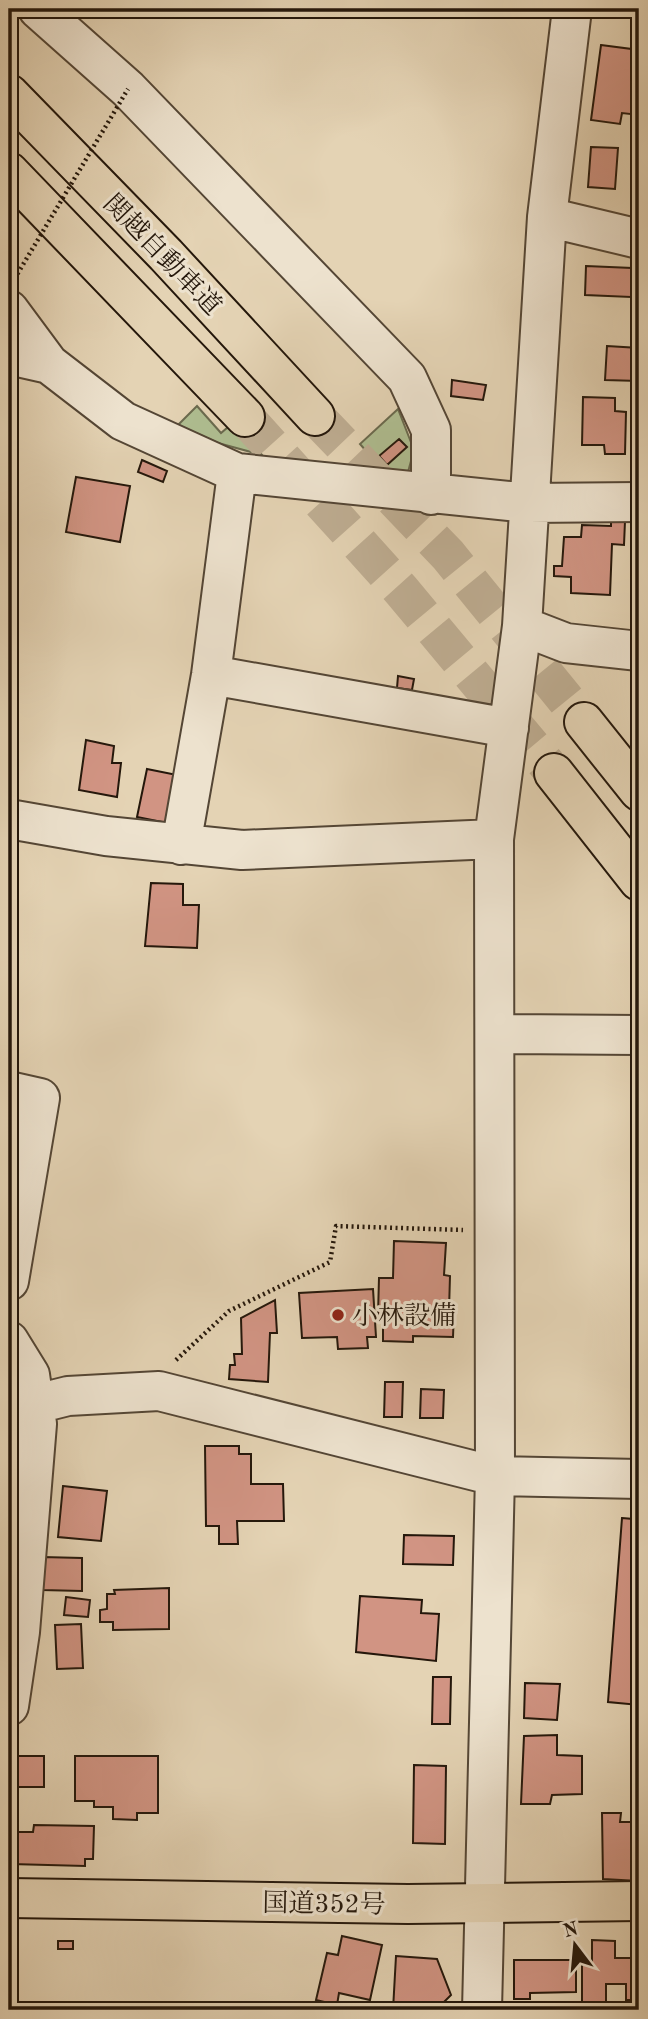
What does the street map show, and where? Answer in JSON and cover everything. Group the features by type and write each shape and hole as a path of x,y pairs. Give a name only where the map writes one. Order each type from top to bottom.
{"highway":[{"name":"関越自動車道","path":"9,94 166,255 315,416"},
{"name":"関越自動車道","path":"9,172 245,417"},
{"path":"584,722 639,791"},
{"path":"554,773 639,881"},
{"name":"国道352号","path":"9,1898 408,1904 639,1901"}],"street":[{"path":"38,9 128,89 407,378 431,430 431,495"},
{"path":"482,2010 495,1476 495,839 522,626 547,217 572,9"},
{"path":"547,217 639,239"},
{"path":"9,310 49,364 123,421 237,473 528,503 639,502"},
{"path":"9,355 49,364"},
{"path":"181,845 211,675 237,473"},
{"path":"522,626 566,643 639,651"},
{"path":"211,675 509,728"},
{"path":"9,819 181,845 242,850 495,839"},
{"path":"497,1034 639,1035"},
{"path":"9,1091 40,1098 9,1281"},
{"path":"9,1341 30,1375 22,1405"},
{"path":"22,1405 68,1396 159,1391 495,1476 639,1479"},
{"path":"9,1706 20,1632 37,1424 22,1405"}],"path":[{"path":"9,288 128,89"},
{"path":"141,1391 229,1311 330,1262 336,1226 496,1231"}],"green space":[{"path":"197,406 221,433 234,422 262,455 218,443 178,425"},
{"path":"398,409 414,450 408,472 386,474 360,444"}],"building":[{"path":"601,45 639,50 639,115 622,113 620,124 591,120"},
{"path":"591,147 618,148 615,189 588,187"},
{"path":"586,266 632,268 631,297 585,295"},
{"path":"607,346 639,348 639,381 605,380"},
{"path":"452,380 486,385 483,400 451,396"},
{"path":"583,397 615,398 615,411 626,412 625,454 605,454 604,445 582,445"},
{"path":"399,439 407,447 387,465 379,456"},
{"path":"142,460 167,471 163,482 138,472"},
{"path":"76,477 130,486 120,542 66,532"},
{"path":"611,521 625,521 624,545 612,544 610,595 571,593 571,577 554,576 554,566 562,566 564,537 581,537 582,525 611,526"},
{"path":"398,676 414,679 412,690 397,688"},
{"path":"86,740 114,746 112,763 121,763 117,797 79,790"},
{"path":"147,769 177,775 167,823 137,817"},
{"path":"151,883 183,884 183,905 199,905 197,948 145,946"},
{"path":"394,1241 446,1243 444,1275 450,1276 449,1310 454,1310 453,1337 413,1336 413,1342 383,1341 383,1315 378,1315 379,1278 393,1278"},
{"name":"小林設備","path":"373,1289 376,1337 367,1337 368,1348 338,1349 337,1337 302,1338 299,1293"},
{"path":"275,1300 277,1333 270,1333 268,1382 229,1379 230,1365 235,1365 234,1354 242,1354 241,1318"},
{"path":"385,1382 403,1382 402,1417 384,1417"},
{"path":"421,1389 444,1390 443,1418 420,1418"},
{"path":"205,1446 239,1446 239,1454 251,1454 251,1484 283,1484 284,1521 237,1521 238,1544 219,1544 219,1526 206,1526"},
{"path":"63,1486 107,1491 101,1541 58,1537"},
{"path":"622,1518 633,1519 632,1529 639,1530 639,1705 608,1702"},
{"path":"404,1535 454,1536 453,1565 403,1564"},
{"path":"42,1557 82,1558 82,1591 42,1590"},
{"path":"169,1588 169,1629 113,1630 113,1622 100,1622 100,1610 107,1609 107,1594 115,1594 114,1590"},
{"path":"360,1596 422,1600 421,1613 439,1614 436,1661 356,1652"},
{"path":"66,1597 90,1600 88,1617 64,1615"},
{"path":"81,1624 83,1668 57,1669 55,1625"},
{"path":"433,1677 451,1677 450,1724 432,1724"},
{"path":"525,1683 560,1684 557,1720 524,1718"},
{"path":"557,1735 557,1755 582,1756 582,1794 552,1795 550,1804 521,1804 524,1736"},
{"path":"18,1756 44,1756 44,1787 17,1787"},
{"path":"75,1756 158,1756 158,1813 137,1813 137,1820 113,1819 113,1807 94,1807 94,1801 75,1801"},
{"path":"414,1765 446,1766 445,1844 413,1843"},
{"path":"602,1813 621,1813 620,1822 639,1822 639,1881 603,1879"},
{"path":"34,1825 94,1826 93,1859 85,1859 85,1866 11,1864 12,1832 33,1832"},
{"path":"342,1936 382,1945 370,2000 339,1993 337,2005 316,2000 327,1953 338,1955"},
{"path":"592,1940 615,1941 615,1958 639,1958 639,2000 626,2000 626,1984 606,1984 606,2007 582,2007 582,1961 592,1962"},
{"path":"58,1941 73,1941 73,1949 58,1949"},
{"path":"396,1956 437,1959 451,1995 436,2010 393,2010"},
{"path":"514,1960 576,1960 576,1992 530,1993 530,1999 514,1999"}],"tunnel":[{"path":"315,416 448,555 584,722"},
{"path":"245,417 401,590 554,773"}],"place":[{"name":"小林設備","path":"338,1315"}]}
